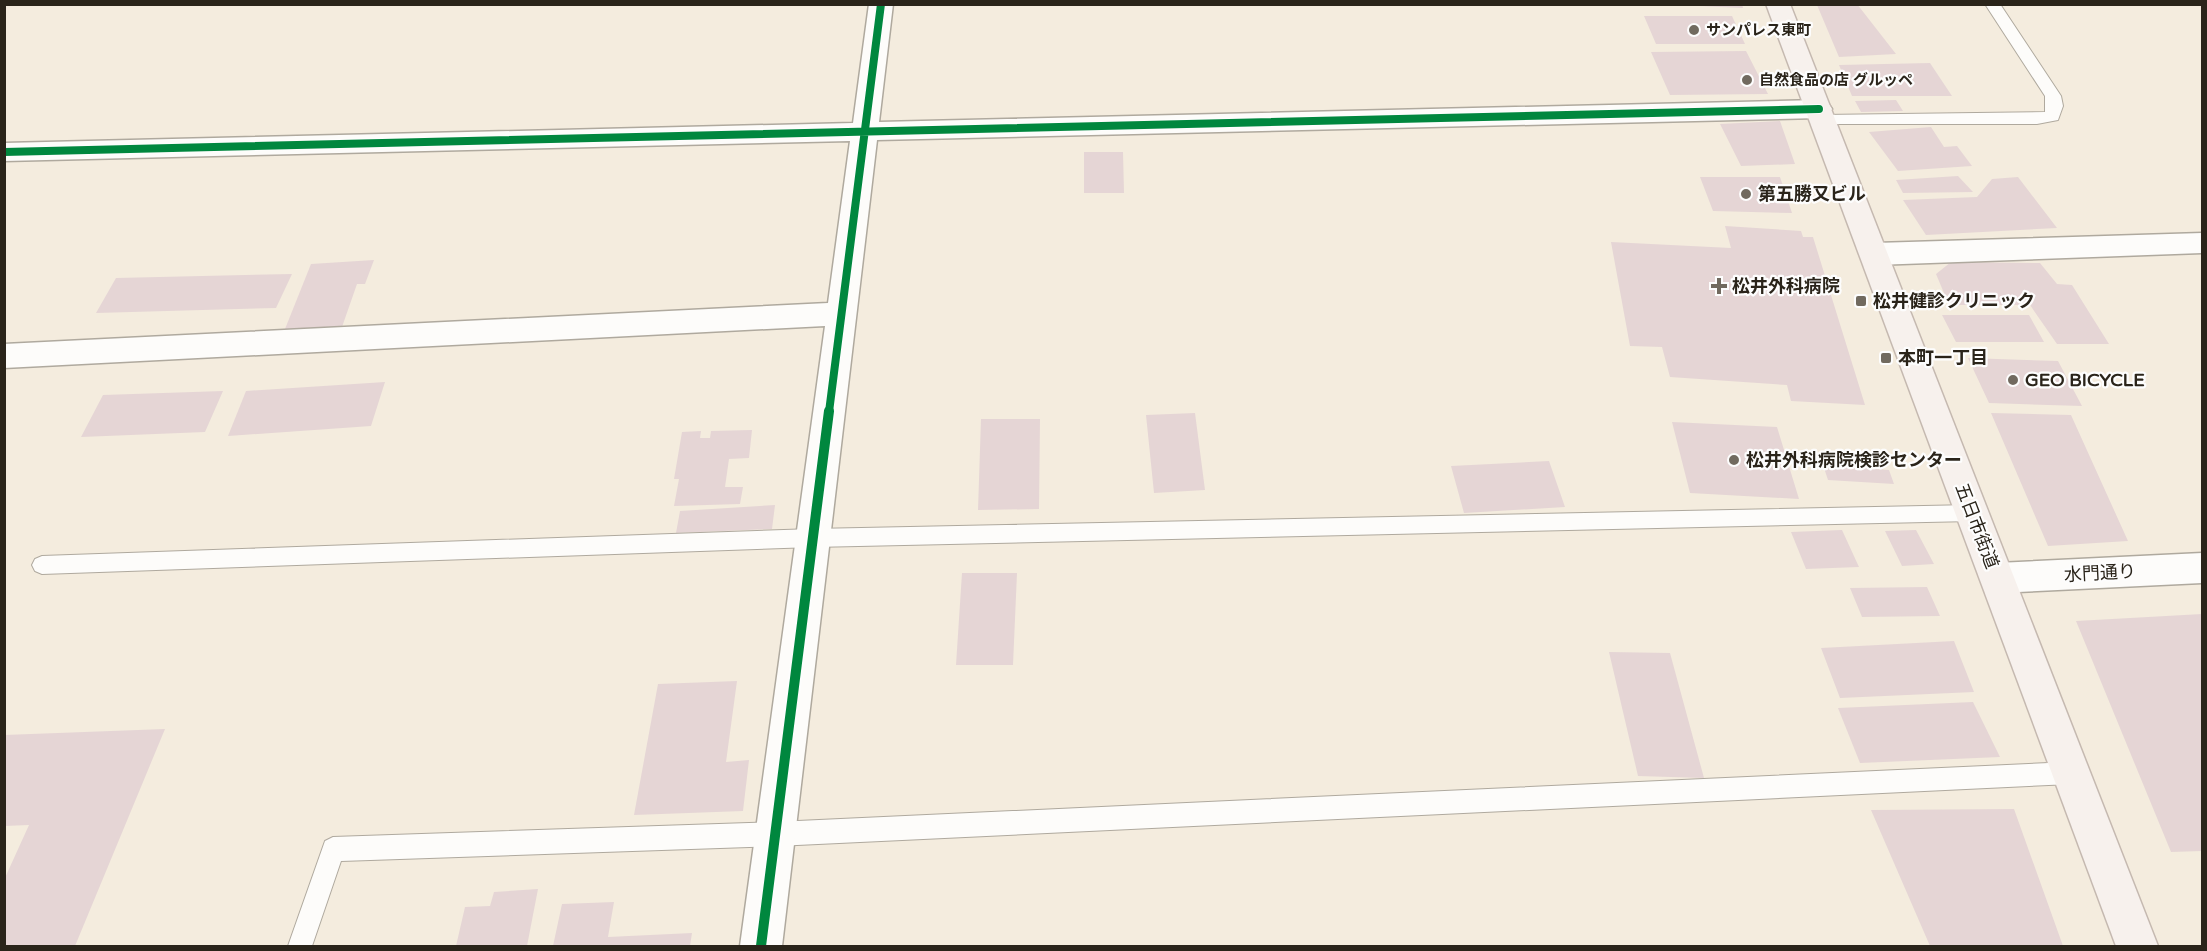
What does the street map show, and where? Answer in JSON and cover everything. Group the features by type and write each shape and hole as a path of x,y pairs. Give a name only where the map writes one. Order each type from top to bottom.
{"main road":[{"name":"五日市街道","path":"1778,4 2137,946"}],"street":[{"path":"761,946 881,4"},
{"path":"4,152 865,131 1821,115"},
{"path":"1875,254 2202,243"},
{"path":"4,356 842,314"},
{"name":"水門通り","path":"1997,578 2202,568"}],"lane":[{"path":"1821,115 2037,119 2052,116 2055,106 2053,96 1992,4"},
{"path":"42,565 813,538 1972,513"},
{"path":"300,946 333,849 776,834 2071,773"}],"building":[{"path":"1699,4 1742,4 1743,8 1699,6"},
{"path":"1857,4 1896,54 1839,57 1817,5"},
{"name":"サンパレス東町","path":"1644,16 1732,16 1745,44 1656,44"},
{"path":"1746,51 1768,94 1670,95 1651,52"},
{"path":"1930,63 1952,96 1852,96 1839,65"},
{"path":"1896,100 1903,111 1861,112 1855,101"},
{"path":"1780,121 1795,164 1741,166 1720,124"},
{"path":"1931,127 1944,147 1957,146 1972,166 1898,171 1869,132"},
{"path":"1084,152 1123,152 1124,193 1084,193"},
{"path":"1958,176 1973,192 1903,193 1896,180"},
{"name":"第五勝又ビル","path":"1700,177 1780,177 1792,213 1713,211"},
{"path":"2018,177 2057,228 1926,235 1903,200 1977,197 1992,179"},
{"path":"1725,226 1801,231 1803,237 1813,237 1865,405 1791,401 1787,385 1670,377 1662,347 1630,346 1611,242 1731,248"},
{"path":"374,260 365,284 357,284 342,327 285,329 311,264"},
{"path":"1951,262 2040,263 2057,284 2072,285 2109,344 2057,344 2030,305 1949,305 1936,274"},
{"path":"292,274 276,308 96,313 116,278"},
{"path":"1942,315 2029,315 2044,342 1956,342"},
{"path":"1968,358 2058,361 2082,406 1989,403"},
{"path":"385,382 371,426 228,436 246,391"},
{"path":"223,391 205,432 81,437 103,395"},
{"path":"1195,413 1205,490 1154,493 1146,415"},
{"path":"1991,413 2071,415 2128,541 2048,546"},
{"path":"981,419 1040,419 1039,509 978,510"},
{"name":"松井外科病院検診センター","path":"1672,422 1777,427 1799,499 1690,493"},
{"path":"752,430 749,458 729,459 725,487 743,487 740,504 674,506 679,479 674,479 682,432 701,431 700,438 710,438 711,431"},
{"path":"1549,461 1565,507 1464,513 1451,466"},
{"path":"1823,465 1889,470 1894,484 1828,480"},
{"path":"775,505 772,529 676,533 680,511"},
{"path":"1842,530 1859,567 1806,569 1791,532"},
{"path":"1916,530 1934,564 1902,566 1885,531"},
{"path":"962,573 1017,573 1013,665 956,665"},
{"path":"1927,587 1940,616 1862,617 1850,588"},
{"path":"2202,614 2202,851 2171,852 2076,621"},
{"path":"1954,641 1974,692 1840,698 1821,648"},
{"path":"1609,652 1670,653 1704,778 1638,776"},
{"path":"737,681 726,762 749,760 743,811 634,815 658,684"},
{"path":"1973,702 2000,757 1860,763 1838,708"},
{"path":"165,729 75,946 4,946 4,880 29,825 4,826 4,735"},
{"path":"2014,809 2063,946 1930,946 1871,810"},
{"path":"538,889 527,946 456,946 465,907 490,906 494,892"},
{"path":"614,902 608,937 692,933 690,946 553,946 562,904"}],"cycle path":[{"path":"761,946 881,4"},
{"path":"4,152 1819,109"}],"place":[{"name":"サンパレス東町","path":"1694,30"},
{"name":"自然食品の店 グルッペ","path":"1747,80"},
{"name":"第五勝又ビル","path":"1746,194"},
{"name":"松井外科病院","path":"1719,286"},
{"name":"松井健診クリニック","path":"1861,301"},
{"name":"本町一丁目","path":"1886,358"},
{"name":"GEO BICYCLE","path":"2013,380"},
{"name":"松井外科病院検診センター","path":"1734,460"}]}
